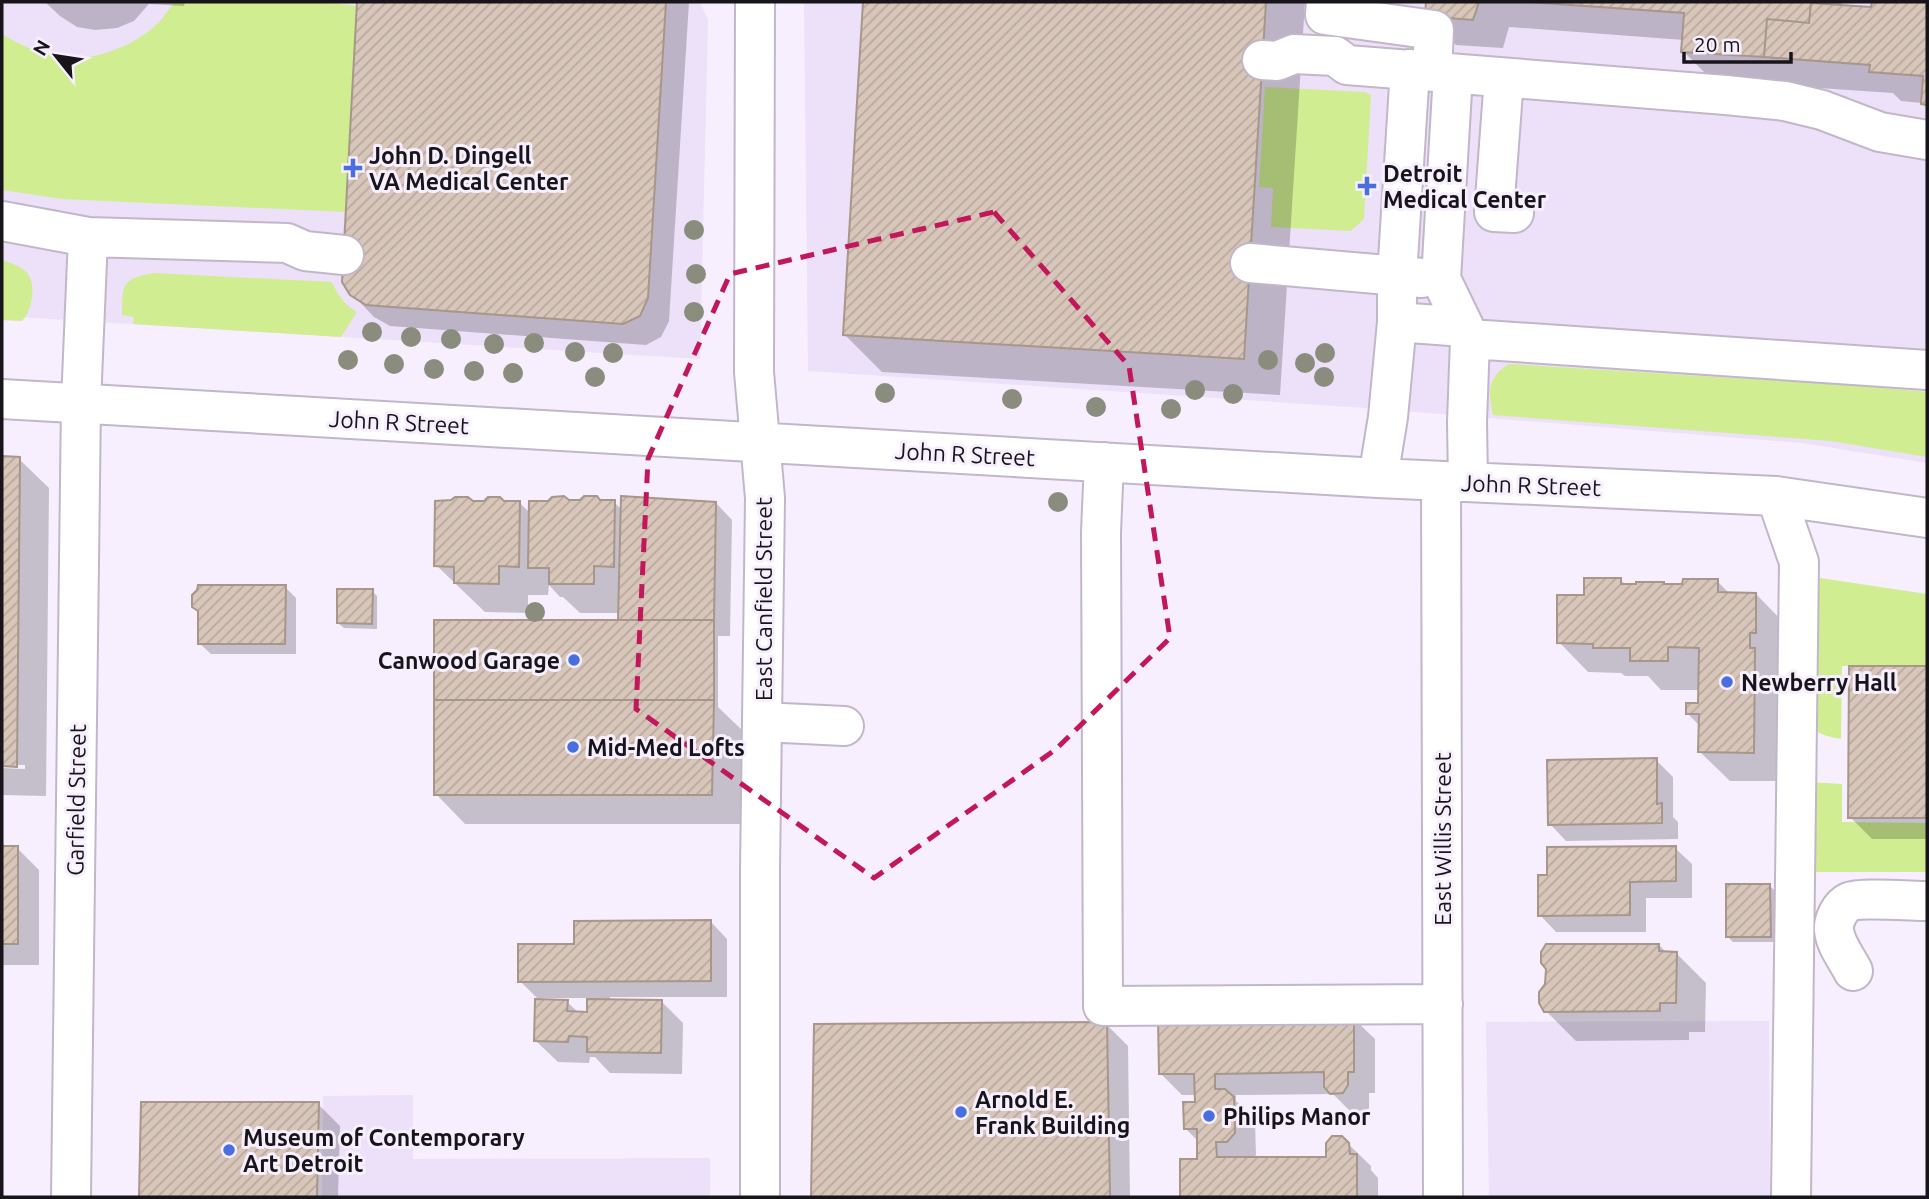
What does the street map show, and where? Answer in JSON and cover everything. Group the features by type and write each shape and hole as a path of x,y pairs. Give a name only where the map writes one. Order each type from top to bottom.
{"street":[{"name":"East Canfield Street","path":"755,2 754,372 765,498 760,1197"},
{"path":"1326,2 1325,15 1434,30 1432,71 1441,279 1467,333"},
{"path":"1269,60 1294,54 1335,56 1347,65 1726,94 1785,101 1822,110 1880,132 1927,139"},
{"path":"1378,478 1388,417 1396,322 1396,276 1432,71"},
{"path":"1504,78 1494,212 1514,214"},
{"path":"2,221 88,237 287,243 305,251 344,245"},
{"name":"Garfield Street","path":"71,1197 81,404 88,237"},
{"path":"1250,263 1441,279"},
{"path":"1396,322 1467,333 1927,370"},
{"name":"East Willis Street","path":"1443,1197 1443,1004 1455,482 1467,422 1467,333"},
{"name":"John R Street","path":"2,399 1378,478 1776,496 1927,518"},
{"path":"1104,462 1101,532 1103,1006 1443,1004"},
{"path":"1776,496 1799,562 1791,1197"},
{"path":"762,722 844,726"},
{"path":"1853,971 1833,929 1843,906 1850,901 1862,900 1927,901"}],"highlighted area":[{"path":"994,212 1129,366 1170,638 1055,750 874,878 636,709 648,459 730,274"}],"shaded area":[{"name":"John D. Dingell VA Medical Center","path":"2,2 700,2 708,20 700,359 2,316"},
{"name":"Detroit Medical Center","path":"804,2 1927,2 1927,463 1802,443 1365,408 808,371"},
{"path":"1769,1021 1770,1197 1489,1197 1486,1022"},
{"path":"413,1095 413,1159 710,1158 710,1197 322,1197 323,1096"}],"green space":[{"path":"174,2 321,2 357,6 346,212 62,199 2,190 2,34 43,53 57,57 83,58 111,51 137,39 160,21"},
{"path":"1265,87 1365,92 1371,95 1364,219 1351,231 1271,227 1273,188 1259,187"},
{"path":"2,260 22,268 32,284 32,298 22,321 2,320"},
{"path":"153,273 332,282 342,299 357,312 341,337 133,324 134,317 122,315 124,290 134,278"},
{"path":"1509,364 1927,392 1927,457 1831,441 1493,415 1491,386 1497,374"},
{"path":"1820,578 1927,594 1927,667 1842,666 1841,739 1812,729 1810,721"},
{"path":"1809,782 1842,784 1842,822 1927,823 1927,872 1806,872"}],"building":[{"path":"357,2 666,2 648,298 640,316 623,324 366,305 350,295 342,282"},
{"path":"863,2 1266,2 1244,359 843,335"},
{"path":"1426,2 1479,2 1473,20 1425,16"},
{"path":"1528,2 1811,2 1809,23 1767,19 1764,57 1681,52 1684,13"},
{"path":"1872,2 1927,2 1927,105 1921,104 1923,76 1869,72 1870,65 1764,57 1767,19 1809,23 1811,3 1871,7"},
{"path":"2,456 20,457 17,767 2,766"},
{"path":"564,496 569,500 597,496 600,500 615,500 614,567 594,566 594,584 549,584 549,568 528,568 529,501 548,501 552,497"},
{"path":"621,496 716,502 714,620 618,620"},
{"path":"455,497 468,497 473,501 500,497 504,501 520,501 519,567 499,566 499,584 454,583 454,567 434,566 435,501 451,500"},
{"name":"Newberry Hall","path":"1584,578 1621,578 1621,584 1682,584 1683,579 1718,579 1718,592 1756,593 1756,633 1750,633 1750,648 1755,648 1754,753 1698,752 1699,714 1686,714 1686,703 1698,703 1699,648 1668,647 1668,661 1630,661 1630,648 1593,648 1593,644 1557,643 1557,595 1584,595"},
{"path":"198,585 286,585 285,644 198,644 198,611 192,607 192,595"},
{"path":"337,589 373,589 372,624 337,623"},
{"name":"Canwood Garage","path":"434,620 714,620 714,700 434,700"},
{"path":"1849,666 1927,666 1927,818 1848,818"},
{"name":"Mid-Med Lofts","path":"434,700 714,700 712,795 434,795"},
{"path":"1657,758 1657,804 1662,803 1662,823 1548,825 1547,760"},
{"path":"2,846 18,846 18,944 2,944"},
{"path":"1676,846 1676,881 1630,882 1630,915 1538,916 1538,875 1547,875 1547,847"},
{"path":"1726,884 1770,884 1771,937 1726,937"},
{"path":"711,920 711,981 518,982 518,944 574,944 574,921"},
{"path":"1546,944 1659,944 1659,951 1677,952 1676,1003 1660,1003 1660,1011 1544,1012 1539,1003 1539,992 1545,984 1546,969 1541,963 1541,952"},
{"path":"535,999 568,1000 567,1011 587,1012 587,999 662,1000 661,1053 587,1052 587,1037 569,1036 568,1042 534,1041"},
{"name":"Philips Manor","path":"1354,1016 1354,1072 1348,1072 1348,1085 1343,1093 1330,1094 1324,1087 1324,1072 1215,1074 1215,1089 1225,1089 1234,1097 1235,1133 1227,1142 1216,1142 1217,1157 1326,1157 1326,1143 1332,1136 1342,1136 1349,1143 1350,1154 1357,1154 1357,1197 1180,1197 1180,1159 1197,1159 1197,1129 1184,1129 1183,1102 1195,1102 1194,1074 1159,1074 1158,1018"},
{"name":"Arnold E. Frank Building","path":"1107,1022 1110,1197 811,1197 814,1024"},
{"name":"Museum of Contemporary Art Detroit","path":"141,1102 319,1102 317,1197 139,1197"}],"place":[{"name":"John D. Dingell VA Medical Center","path":"353,168"},
{"name":"Detroit Medical Center","path":"1367,186"},
{"name":"Canwood Garage","path":"574,660"},
{"name":"Newberry Hall","path":"1727,682"},
{"name":"Mid-Med Lofts","path":"573,747"},
{"name":"Arnold E. Frank Building","path":"961,1112"},
{"name":"Philips Manor","path":"1209,1116"},
{"name":"Museum of Contemporary Art Detroit","path":"229,1150"}]}
